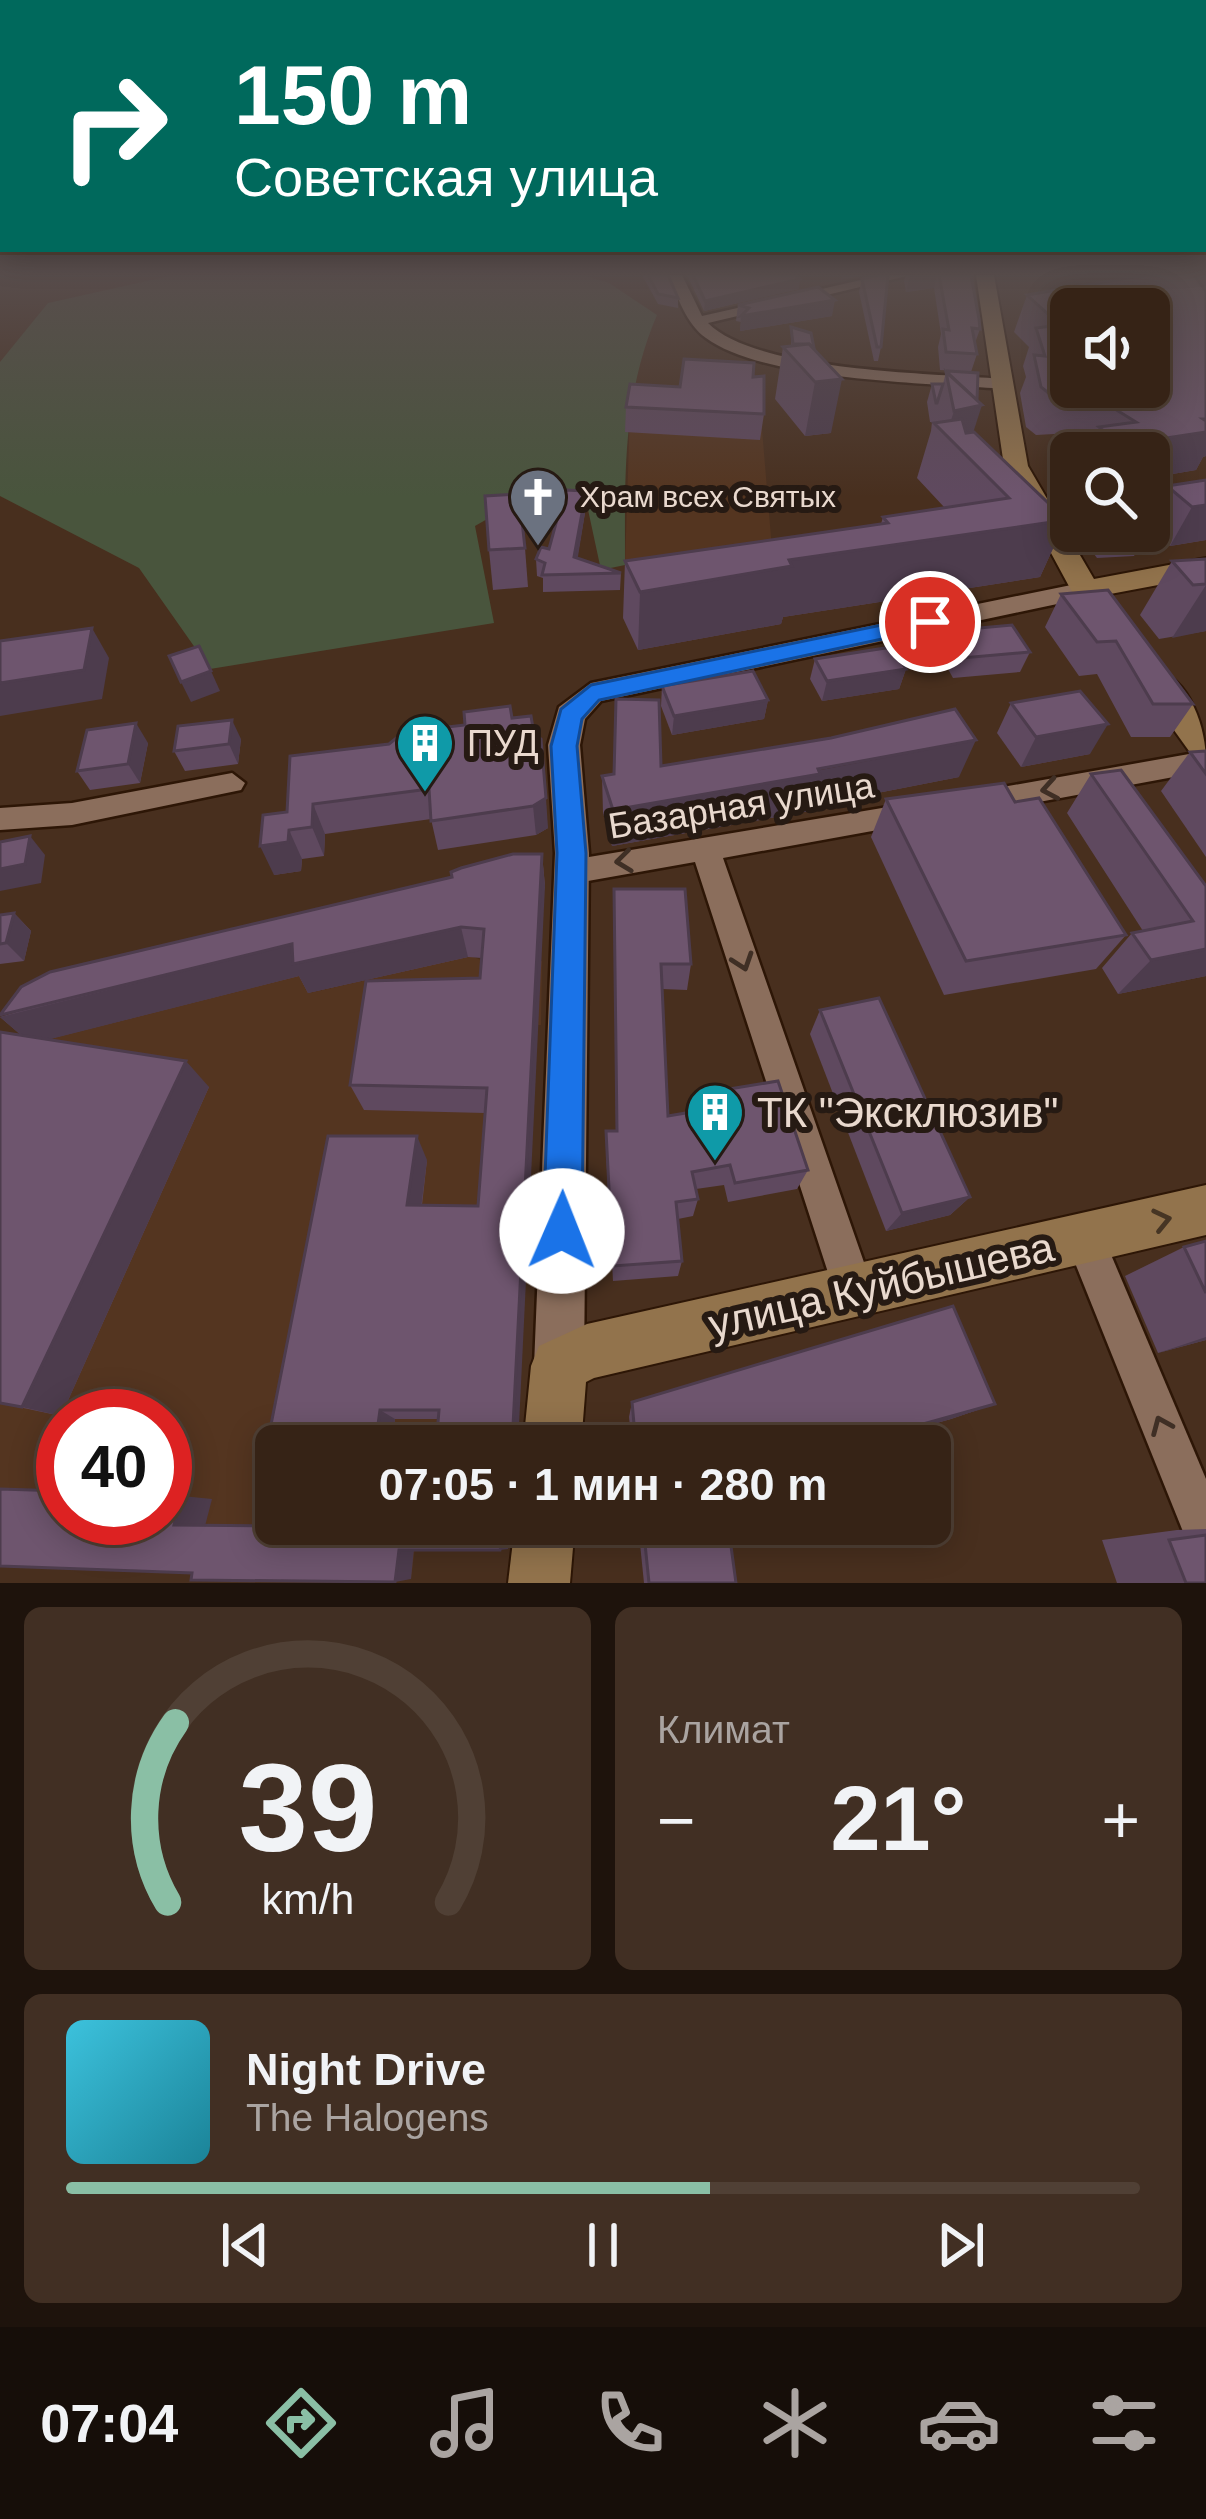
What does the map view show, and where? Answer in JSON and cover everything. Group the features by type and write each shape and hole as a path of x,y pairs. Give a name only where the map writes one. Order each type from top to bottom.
{"main road":[{"path":"998,349 1016,466 1086,590 1206,749"},
{"path":"1086,590 1206,567"},
{"name":"улица Куйбышева","path":"559,1366 587,1352 1206,1210"},
{"path":"554,1425 559,1366"},
{"path":"539,1583 542,1545"}],"street":[{"path":"741,349 845,369 1004,384"},
{"path":"559,1366 572,862 564,746 570,716 591,693 1086,590"},
{"name":"Базарная улица","path":"572,862 706,851 1206,761"},
{"path":"0,819 72,814 232,783"},
{"path":"706,851 854,1291"},
{"path":"526,864 572,862"},
{"path":"1084,1238 1206,1533"}],"shaded area":[{"path":"630,409 761,417 772,549 625,565"},
{"path":"388,924 489,963 542,961 541,1025 503,1026 517,1425 255,1425 255,1545 415,1545 411,1579 0,1562 0,1102 44,1025 306,942 309,993 392,974"}],"green space":[{"path":"11,349 645,349 631,407 625,565 601,570 587,505 517,502 475,526 494,623 210,669 139,568 0,496 0,362"}],"building":[{"path":"785,349 814,349 842,379 815,382"},
{"path":"976,349 977,354 946,352"},
{"path":"1043,349 1050,349 1050,394 1041,387 1034,355 1045,356"},
{"path":"1170,349 1206,349 1206,432 1170,437 1170,432 1105,432 1099,427 1136,422 1113,408 1170,408"},
{"path":"684,359 754,363 753,377 764,376 764,414 626,407 630,384 680,387"},
{"path":"946,372 982,405 954,411"},
{"path":"978,373 977,400 949,374"},
{"path":"932,384 943,384 937,403 936,403"},
{"path":"962,419 966,433 974,432 1050,505 1050,522 789,560 792,566 640,592 625,561 888,523 883,517 1009,498 934,423"},
{"path":"1206,480 1206,505 1192,507 1170,486"},
{"path":"565,490 586,491 574,557 621,573 542,575 545,563 536,559 541,547 549,549"},
{"path":"519,494 525,548 489,550 485,496"},
{"path":"1206,559 1206,584 1193,585 1172,561"},
{"path":"1108,590 1193,704 1153,704 1116,641 1097,642 1061,594"},
{"path":"1012,625 1030,652 962,658 946,631"},
{"path":"92,628 84,670 0,683 0,641"},
{"path":"199,646 211,671 181,682 169,656"},
{"path":"892,647 906,669 827,681 815,659"},
{"path":"753,671 768,700 674,716 662,686"},
{"path":"1080,691 1108,724 1036,737 1011,703"},
{"path":"616,699 659,700 661,766 831,738 955,709 976,740 818,769 820,774 613,810 602,776 614,774"},
{"path":"510,706 512,718 531,716 534,734 541,739 546,798 533,806 431,821 429,789 313,804 312,827 289,830 288,842 260,846 263,815 287,812 290,756 389,744 404,732 465,725 464,712"},
{"path":"232,720 229,744 174,751 178,726"},
{"path":"136,723 128,764 77,771 87,730"},
{"path":"1206,751 1206,774 1190,752"},
{"path":"1121,770 1206,886 1206,949 1151,960 1132,933 1193,921 1091,774"},
{"path":"1004,783 1015,802 1039,798 1126,935 966,961 886,799"},
{"path":"30,836 25,864 0,869 0,842"},
{"path":"513,854 542,854 513,1425 438,1425 439,1410 380,1410 378,1425 271,1425 328,1136 417,1136 407,1205 478,1206 487,1088 350,1085 366,981 480,978 484,929 461,927 293,964 292,944 0,1015 21,987 50,972 452,877 451,872"},
{"path":"614,889 685,889 691,964 661,964 668,1116 715,1108 711,1092 778,1081 808,1170 735,1183 730,1165 692,1172 698,1199 676,1202 682,1261 613,1266 606,1131 617,1131"},
{"path":"14,913 6,943 0,944 0,915"},
{"path":"879,998 970,1197 902,1213 820,1010"},
{"path":"0,1032 186,1061 22,1407 0,1403"},
{"path":"1206,1241 1206,1293 1184,1247"},
{"path":"953,1306 995,1404 920,1425 634,1425 632,1402"},
{"path":"0,1489 36,1490 36,1545 192,1545 192,1525 255,1526 255,1545 501,1545 500,1550 399,1550 395,1582 191,1580 192,1573 0,1566"},
{"path":"1206,1535 1206,1583 1186,1583 1169,1540"},
{"path":"645,1545 731,1545 736,1583 649,1583"}],"place":[{"name":"Храм всех Святых","path":"538,548"},
{"name":"ПУД","path":"425,794"},
{"name":"ТК \"Эксклюзив\"","path":"715,1163"}],"route":[{"path":"562,1231 572,853 564,746 577,704 591,693 930,622"}]}
